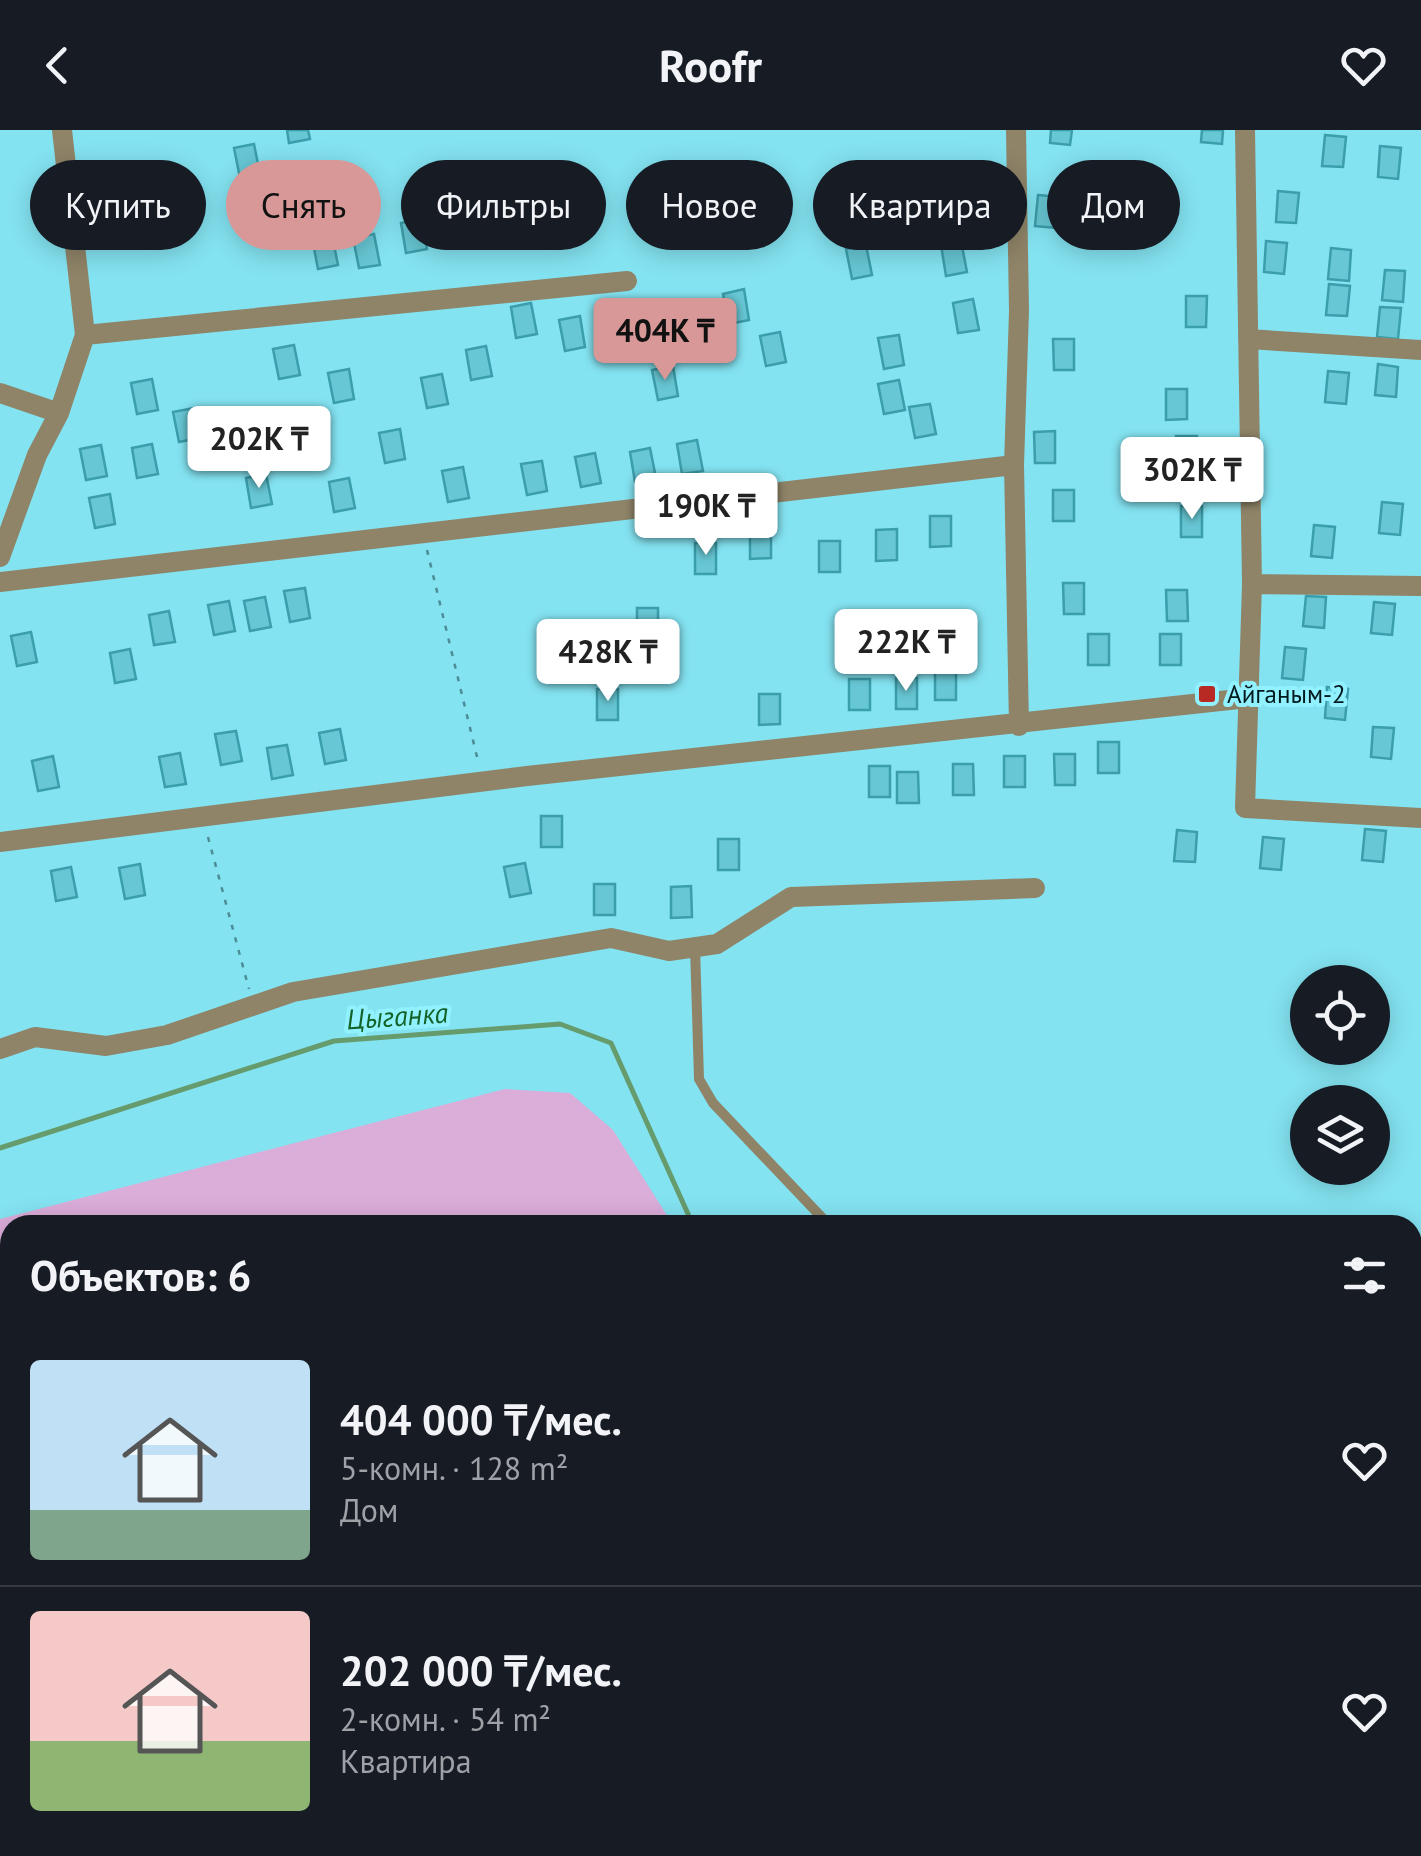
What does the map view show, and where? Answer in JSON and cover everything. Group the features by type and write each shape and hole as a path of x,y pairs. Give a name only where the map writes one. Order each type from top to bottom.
{"street":[{"path":"0,556 37,455 59,413 85,335 62,130"},
{"path":"1016,130 1018,311 1014,465 1019,726"},
{"path":"1245,130 1252,584 1245,808 1421,818"},
{"path":"85,335 627,281"},
{"path":"1248,339 1421,350"},
{"path":"0,392 59,413"},
{"path":"0,582 422,530 1014,465"},
{"path":"1252,584 1421,586"},
{"path":"0,842 483,782 1248,698"},
{"path":"0,1049 35,1037 106,1046 167,1035 293,992 611,938 668,950 717,944 791,897 1034,888"}],"lane":[{"path":"695,948 699,1080 713,1103 819,1215"}],"path":[{"path":"422,530 483,782"},
{"path":"202,817 254,1006"}],"shaded area":[{"path":"505,1089 570,1093 613,1130 667,1215 16,1215"}],"building":[{"path":"287,130 308,130 310,139 289,143"},
{"path":"1051,130 1072,130 1070,145 1050,143"},
{"path":"1202,130 1223,130 1222,144 1201,142"},
{"path":"1325,135 1346,137 1343,167 1322,166"},
{"path":"254,144 257,160 236,160 234,148"},
{"path":"1380,146 1401,148 1398,179 1378,177"},
{"path":"1278,191 1299,193 1296,223 1276,222"},
{"path":"1038,195 1047,196 1047,227 1035,226"},
{"path":"1266,241 1287,243 1284,274 1264,272"},
{"path":"1331,248 1351,250 1349,281 1328,279"},
{"path":"314,250 335,250 338,265 318,269"},
{"path":"355,250 377,250 380,265 359,268"},
{"path":"846,250 867,250 872,275 852,279"},
{"path":"942,250 963,250 967,272 946,276"},
{"path":"1385,270 1405,271 1403,302 1382,300"},
{"path":"1329,284 1350,286 1347,316 1326,315"},
{"path":"744,289 749,320 729,324 723,294"},
{"path":"1186,296 1207,296 1206,327 1186,327"},
{"path":"973,299 979,330 958,333 953,303"},
{"path":"531,303 537,334 516,338 511,307"},
{"path":"643,304 648,334 628,338 622,308"},
{"path":"1380,307 1401,308 1398,339 1377,337"},
{"path":"580,316 585,347 565,351 559,320"},
{"path":"780,332 786,362 766,366 760,336"},
{"path":"899,335 904,365 884,369 878,338"},
{"path":"1053,339 1074,339 1074,370 1054,370"},
{"path":"294,345 300,375 279,379 273,349"},
{"path":"486,346 492,376 471,380 466,350"},
{"path":"1378,364 1398,367 1396,397 1375,395"},
{"path":"673,366 678,396 658,400 652,370"},
{"path":"349,369 354,399 334,403 328,373"},
{"path":"1328,371 1349,373 1346,404 1325,402"},
{"path":"442,374 448,404 427,408 421,378"},
{"path":"152,379 158,410 137,414 131,383"},
{"path":"899,380 905,410 884,414 878,384"},
{"path":"1166,389 1187,389 1187,419 1166,420"},
{"path":"930,404 936,434 915,438 909,407"},
{"path":"194,408 199,438 179,442 173,412"},
{"path":"248,429 254,459 233,463 227,433"},
{"path":"400,429 405,459 385,463 379,433"},
{"path":"1055,431 1055,463 1035,463 1034,432"},
{"path":"1176,436 1197,436 1197,466 1176,467"},
{"path":"697,440 703,471 682,474 677,444"},
{"path":"152,444 158,474 137,478 132,448"},
{"path":"101,445 107,476 86,480 80,449"},
{"path":"650,448 656,478 635,482 630,452"},
{"path":"595,453 601,483 581,487 575,457"},
{"path":"542,461 547,491 527,495 521,464"},
{"path":"463,467 469,498 448,502 442,471"},
{"path":"266,474 272,504 251,508 246,478"},
{"path":"349,478 355,508 334,512 329,482"},
{"path":"1053,490 1074,490 1074,521 1053,521"},
{"path":"110,494 115,524 95,528 89,498"},
{"path":"1382,502 1403,504 1400,535 1379,533"},
{"path":"1181,506 1202,506 1202,537 1181,537"},
{"path":"930,516 951,516 951,546 930,547"},
{"path":"1314,525 1335,527 1332,558 1311,556"},
{"path":"771,527 771,558 750,559 750,528"},
{"path":"897,529 897,560 876,561 876,530"},
{"path":"819,541 840,541 840,572 819,572"},
{"path":"695,543 716,543 716,574 695,574"},
{"path":"1063,583 1084,583 1084,614 1064,614"},
{"path":"305,588 310,618 290,622 284,591"},
{"path":"1166,590 1187,590 1188,621 1167,621"},
{"path":"1306,596 1326,597 1324,628 1303,626"},
{"path":"265,597 271,627 250,631 244,601"},
{"path":"229,601 235,631 214,635 208,605"},
{"path":"1374,602 1395,604 1392,635 1371,633"},
{"path":"637,608 658,608 658,639 637,639"},
{"path":"169,611 175,642 154,645 149,615"},
{"path":"31,632 37,662 17,666 11,636"},
{"path":"1088,634 1109,634 1109,665 1088,665"},
{"path":"1160,634 1181,634 1181,665 1160,665"},
{"path":"1285,647 1306,649 1303,680 1282,678"},
{"path":"130,649 136,679 115,683 110,653"},
{"path":"935,669 956,669 956,700 935,700"},
{"path":"896,678 917,678 917,709 896,709"},
{"path":"849,679 870,679 870,710 849,710"},
{"path":"1327,687 1348,689 1345,720 1325,718"},
{"path":"597,689 618,689 618,720 597,720"},
{"path":"759,694 780,694 780,724 759,725"},
{"path":"1373,727 1394,728 1391,759 1371,757"},
{"path":"340,729 346,760 325,764 319,733"},
{"path":"236,731 242,761 221,765 215,734"},
{"path":"1098,742 1119,742 1119,773 1098,773"},
{"path":"287,745 293,775 272,779 267,748"},
{"path":"180,753 186,784 165,787 159,757"},
{"path":"1054,754 1075,754 1075,785 1055,785"},
{"path":"53,756 59,787 38,791 32,761"},
{"path":"1004,756 1025,756 1025,787 1004,787"},
{"path":"953,764 973,764 974,795 953,795"},
{"path":"869,766 890,766 890,797 869,797"},
{"path":"897,772 918,772 919,803 897,803"},
{"path":"541,816 562,816 562,847 541,847"},
{"path":"1365,829 1386,831 1383,862 1362,860"},
{"path":"1177,830 1197,832 1195,862 1174,861"},
{"path":"1263,837 1284,839 1281,870 1260,868"},
{"path":"718,839 739,839 739,870 718,870"},
{"path":"525,863 531,893 510,897 504,867"},
{"path":"140,864 145,895 125,899 119,868"},
{"path":"71,867 77,897 56,901 51,871"},
{"path":"594,884 615,884 615,915 594,915"},
{"path":"691,886 692,917 671,918 671,887"}],"waterway":[{"name":"Цыганка","path":"0,1148 334,1041 560,1024 611,1043 688,1215"}],"place":[{"name":"Айганым-2","path":"1207,694"}]}
